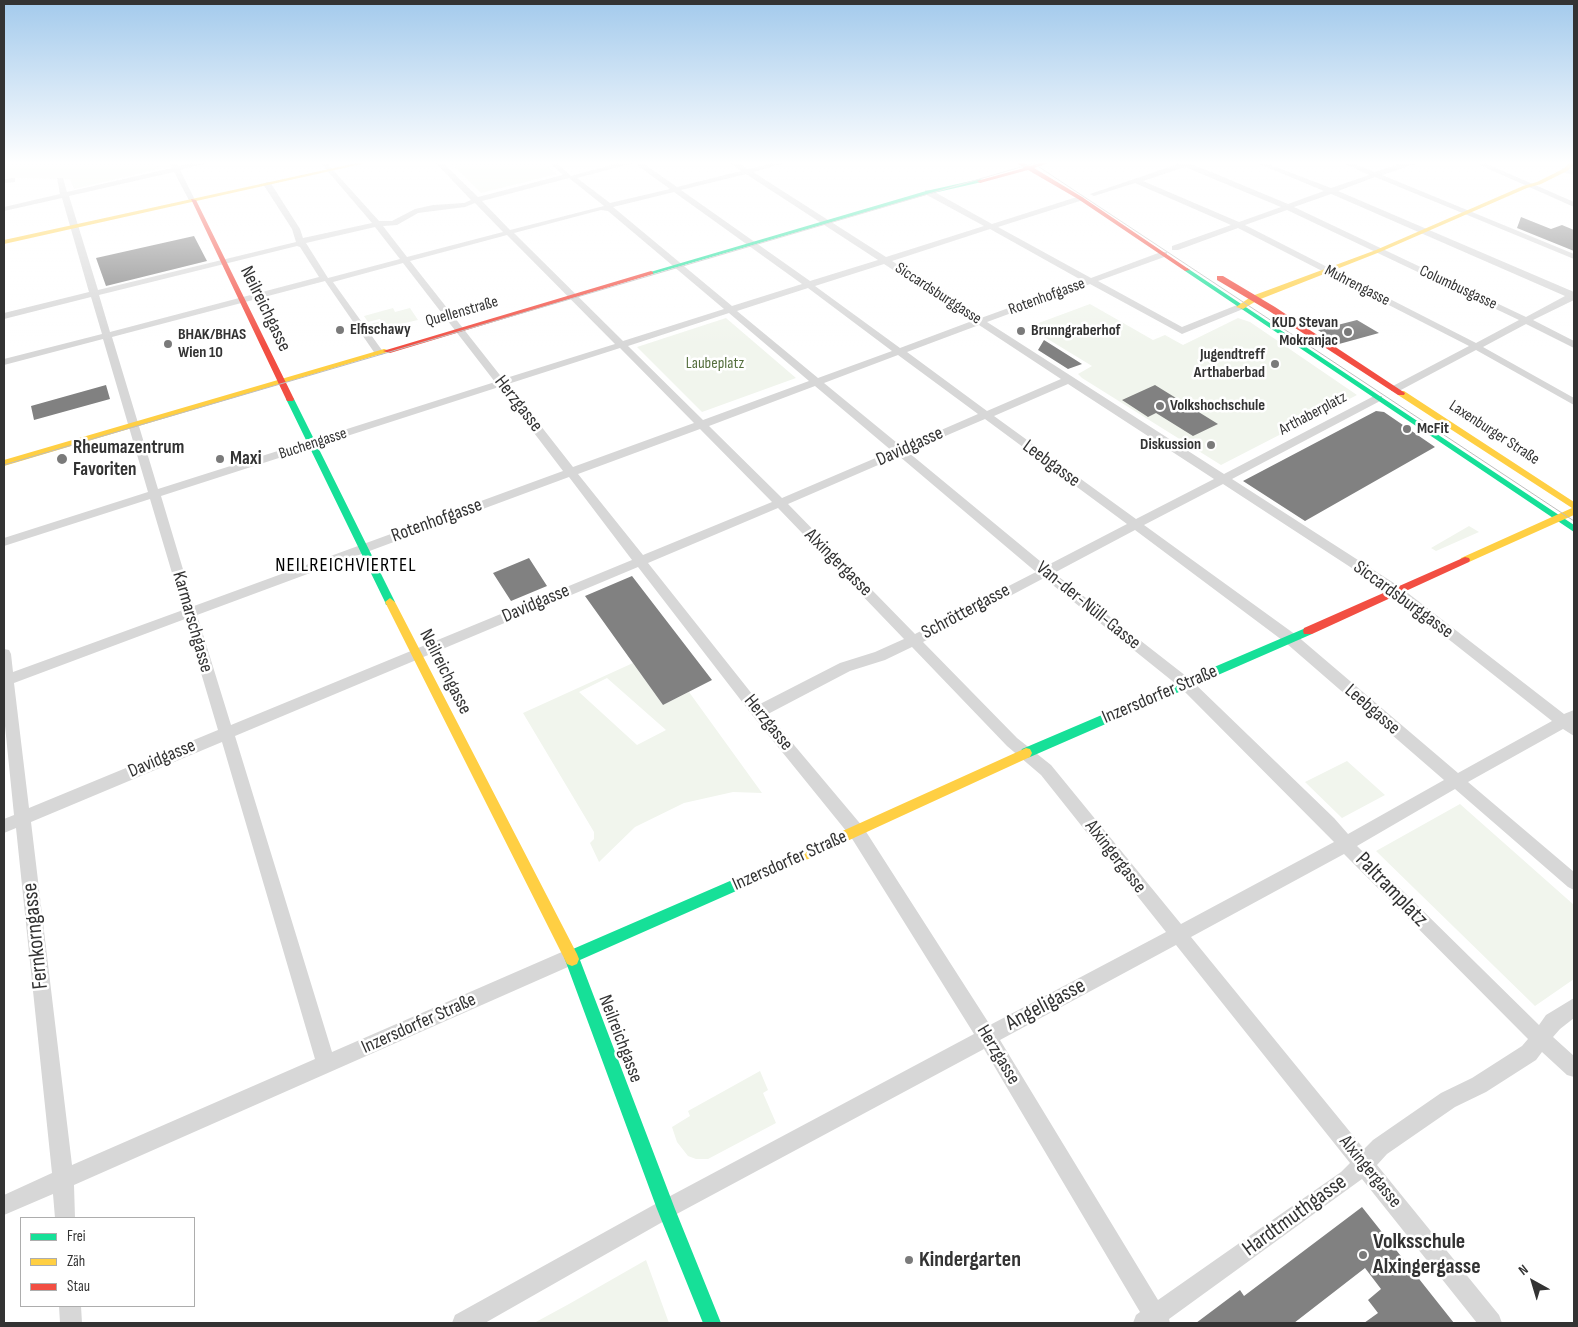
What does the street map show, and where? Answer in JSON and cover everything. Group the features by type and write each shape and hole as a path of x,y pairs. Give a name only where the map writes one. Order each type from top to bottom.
{"street":[{"name":"Karmarschgasse","path":"73,223 156,494 188,612 326,1065"},
{"path":"4,242 92,223"},
{"name":"Neilreichgasse","path":"203,223 416,655 571,957 666,1209 712,1323"},
{"path":"290,223 308,253 379,353"},
{"path":"4,316 301,242 377,224 394,223"},
{"path":"500,223 702,425 817,381 627,223"},
{"path":"4,362 546,223"},
{"name":"Leebgasse","path":"721,223 809,285 1291,640 1454,781"},
{"name":"Quellenstraße","path":"4,463 825,223"},
{"name":"Siccardsburggasse","path":"829,223 1068,380"},
{"path":"984,223 1182,331 1240,307 1255,298 1445,223"},
{"path":"622,346 1004,223"},
{"path":"1117,223 1240,307"},
{"path":"1137,223 1395,389 1574,296"},
{"name":"Muhrengasse","path":"1232,223 1477,348 1574,402"},
{"path":"1175,248 1247,223"},
{"name":"Columbusgasse","path":"1321,223 1526,320 1574,345"},
{"path":"1403,223 1574,296"},
{"path":"1493,223 1574,257"},
{"name":"Herzgasse","path":"377,224 758,712 857,832 987,1037 1152,1321"},
{"name":"Rotenhofgasse","path":"817,381 1164,254"},
{"name":"Arthaberplatz","path":"1224,479 1378,398 1240,307"},
{"name":"Buchengasse","path":"4,542 622,346"},
{"path":"1068,380 1224,479"},
{"name":"Davidgasse","path":"4,826 780,503 1068,380"},
{"name":"Van-der-Nüll-Gasse","path":"817,381 1043,571 1186,684 1328,822 1346,844"},
{"name":"Laxenburger Straße","path":"1395,389 1574,506"},
{"name":"Laxenburger Straße","path":"1378,398 1574,529"},
{"name":"Rotenhofgasse","path":"5,680 702,425"},
{"name":"Alxingergasse","path":"702,425 915,640 1012,742 1046,770 1491,1323"},
{"name":"Siccardsburggasse","path":"1224,479 1394,590 1571,722"},
{"name":"Schröttergasse","path":"758,712 845,667 880,656 915,640 1043,571 1224,479"},
{"name":"Inzersdorfer Straße","path":"4,1205 857,832 1026,753 1291,640 1394,590 1574,511"},
{"name":"Fernkorngasse","path":"4,654 5,680 24,818 63,1179 65,1217"},
{"path":"1571,722 1454,781 1574,882"},
{"name":"Paltramplatz","path":"1454,781 1346,844 1361,862 1540,1038"},
{"name":"Angeligasse","path":"463,1323 666,1209 1346,844"},
{"path":"1574,1006 1552,1022 1540,1038 1574,1068"},
{"name":"Hardtmuthgasse","path":"1152,1321 1348,1179 1380,1147 1448,1100 1479,1086 1528,1053 1540,1038"},
{"path":"70,1307 71,1323"}],"green space":[{"path":"1090,304 1153,340 1165,335 1183,345 1238,318 1250,322 1357,395 1221,465 1082,378 1078,374 1092,366 1028,327"},
{"path":"393,308 395,312 410,308 418,320 374,330 370,324 381,321 380,319 368,322 364,316"},
{"name":"Laubeplatz","path":"726,318 796,378 702,412 637,347"},
{"path":"1469,526 1479,532 1436,551 1431,548"},
{"path":"633,663 663,705 689,692 762,793 733,792 684,803 635,827 599,862 590,843 594,839 594,832 523,713","holes":["607,678 666,730 637,745 579,692"]},
{"path":"1347,761 1385,795 1342,818 1305,782"},
{"path":"1460,804 1574,905 1574,979 1535,1006 1376,851"},
{"path":"760,1071 768,1090 763,1093 776,1123 708,1159 696,1159 688,1156 677,1142 672,1127 690,1116 688,1111"},
{"path":"646,1260 669,1323 534,1323 569,1304"}],"building":[{"path":"1519,223 1536,223 1551,229 1562,225 1574,230 1574,251 1517,228"},
{"path":"194,236 207,261 106,286 96,258"},
{"name":"KUD Stevan Mokranjac","path":"1357,320 1379,333 1339,344 1318,330"},
{"path":"1044,340 1082,364 1068,369 1038,350"},
{"path":"106,385 110,399 34,420 31,406"},
{"name":"Volkshochschule","path":"1155,385 1218,424 1193,436 1156,413 1148,417 1122,400"},
{"path":"1376,411 1384,412 1435,447 1305,521 1243,481"},
{"path":"529,558 547,586 511,601 493,573"},
{"path":"632,576 712,680 663,705 585,596"},
{"path":"1362,1207 1454,1323 1364,1323 1378,1313 1368,1300 1381,1289 1365,1268 1294,1323 1196,1323 1240,1290 1244,1296"}],"tram line":[{"path":"4,465 830,223"},
{"path":"1124,223 1574,521"}],"traffic: fast":[{"path":"651,273 822,223"},
{"path":"1187,270 1574,529"},
{"path":"290,399 390,602"},
{"path":"1026,753 1308,631"},
{"path":"571,957 790,861"},
{"path":"572,959 666,1209 712,1323"}],"traffic: slow":[{"path":"4,242 91,223"},
{"path":"1240,307 1255,298 1378,251 1442,223"},
{"path":"4,463 387,351"},
{"path":"1401,393 1574,506"},
{"path":"1465,560 1574,511"},
{"path":"390,602 572,959"},
{"path":"790,861 1026,753"}],"traffic: jam":[{"path":"204,223 290,399"},
{"path":"1117,223 1187,270"},
{"path":"387,351 651,273"},
{"path":"1220,278 1272,309 1401,393"},
{"path":"1308,631 1465,560"}],"place":[{"name":"Elfischawy","path":"340,330"},
{"name":"Brunngraberhof","path":"1021,331"},
{"name":"KUD Stevan Mokranjac","path":"1348,332"},
{"name":"BHAK/BHAS Wien 10","path":"168,344"},
{"name":"Jugendtreff Arthaberbad","path":"1275,364"},
{"name":"Volkshochschule","path":"1160,406"},
{"name":"McFit","path":"1407,429"},
{"name":"Diskussion","path":"1211,445"},
{"name":"Rheumazentrum Favoriten","path":"62,459"},
{"name":"Maxi","path":"220,459"},
{"name":"Volksschule Alxingergasse","path":"1363,1255"},
{"name":"Kindergarten","path":"909,1260"}],"district":[{"name":"NEILREICHVIERTEL","path":"346,566"}]}
